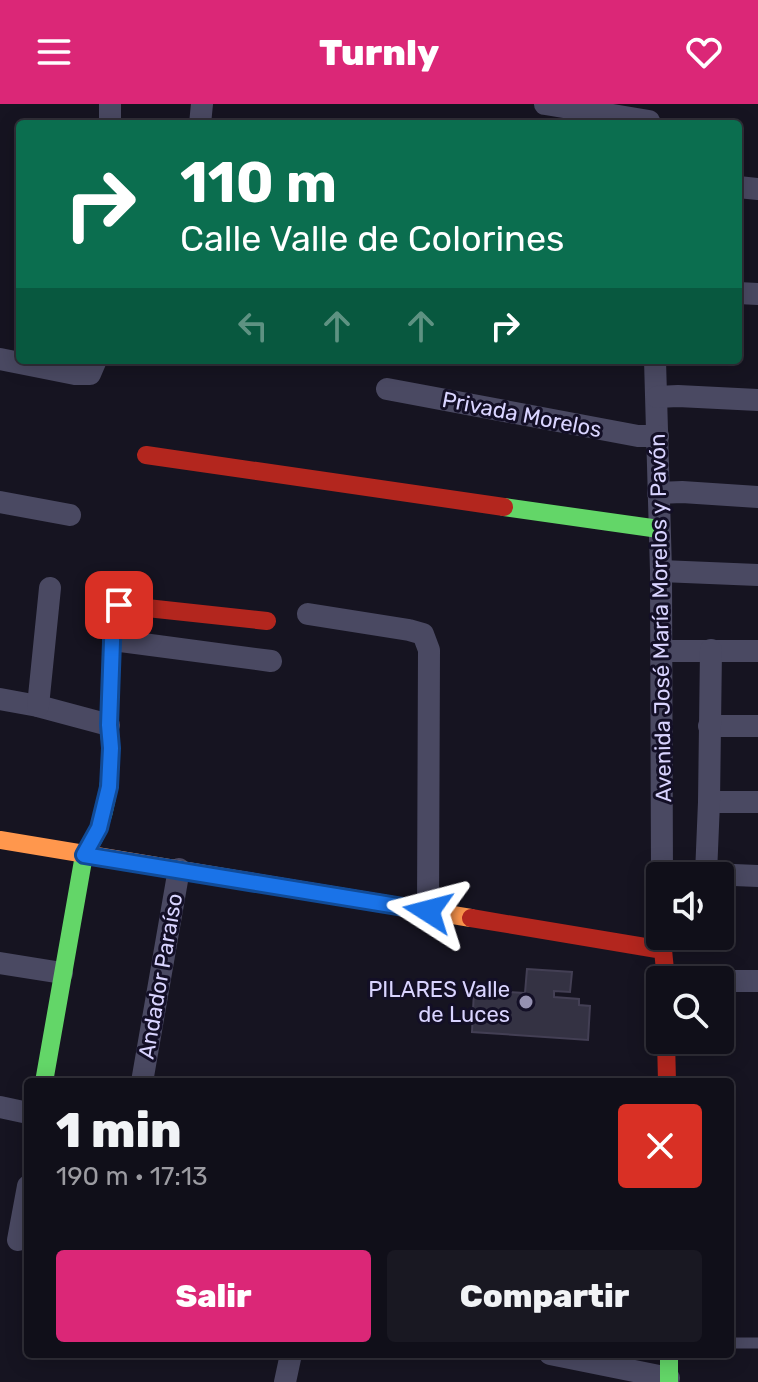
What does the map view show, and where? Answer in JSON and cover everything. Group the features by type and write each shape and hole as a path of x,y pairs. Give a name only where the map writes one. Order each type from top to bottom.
{"street":[{"path":"545,104 649,116"},
{"path":"25,364 75,374 93,367"},
{"name":"Avenida José María Morelos y Pavón","path":"655,364 661,571 662,862"},
{"name":"Privada Morelos","path":"387,389 638,436 658,436"},
{"path":"657,397 758,400"},
{"path":"146,455 659,529"},
{"path":"658,493 758,497"},
{"path":"0,502 70,515"},
{"path":"661,571 758,575"},
{"path":"38,706 50,588"},
{"path":"45,1078 84,855 99,828 109,787 113,614 119,605 267,621"},
{"path":"308,614 423,634 429,650 428,911"},
{"path":"113,640 271,661"},
{"path":"706,862 711,650"},
{"path":"662,651 758,651"},
{"path":"0,699 109,725"},
{"path":"709,726 758,726"},
{"path":"709,802 758,802"},
{"path":"0,840 428,911 646,941"},
{"name":"Andador Paraíso","path":"143,1078 179,869"},
{"path":"734,875 758,876"},
{"path":"0,963 62,973"},
{"path":"734,981 758,981"},
{"path":"666,1054 667,1078"},
{"path":"0,1107 24,1112"},
{"path":"15,1240 24,1207"},
{"path":"285,1382 290,1358"},
{"path":"568,1358 669,1380 669,1358"}],"lane":[{"path":"734,1343 758,1343"}],"building":[{"name":"PILARES Valle de Luces","path":"527,969 572,972 570,992 554,991 554,997 579,999 579,1005 590,1006 588,1040 472,1032 474,990 525,993"}],"traffic: fast":[{"path":"504,507 659,529"},
{"path":"45,1078 84,855 98,831 106,802 110,764 109,726"},
{"path":"669,1358 669,1382"}],"traffic: slow":[{"path":"0,840 471,918"}],"traffic: jam":[{"path":"146,455 504,507"},
{"path":"109,726 113,614 119,605 267,621"},
{"path":"471,918 663,950 665,966"},
{"path":"666,1054 667,1078"}],"place":[{"name":"PILARES Valle de Luces","path":"526,1002"}],"route":[{"path":"119,605 113,614 109,787 99,828 84,855 428,911"}]}
